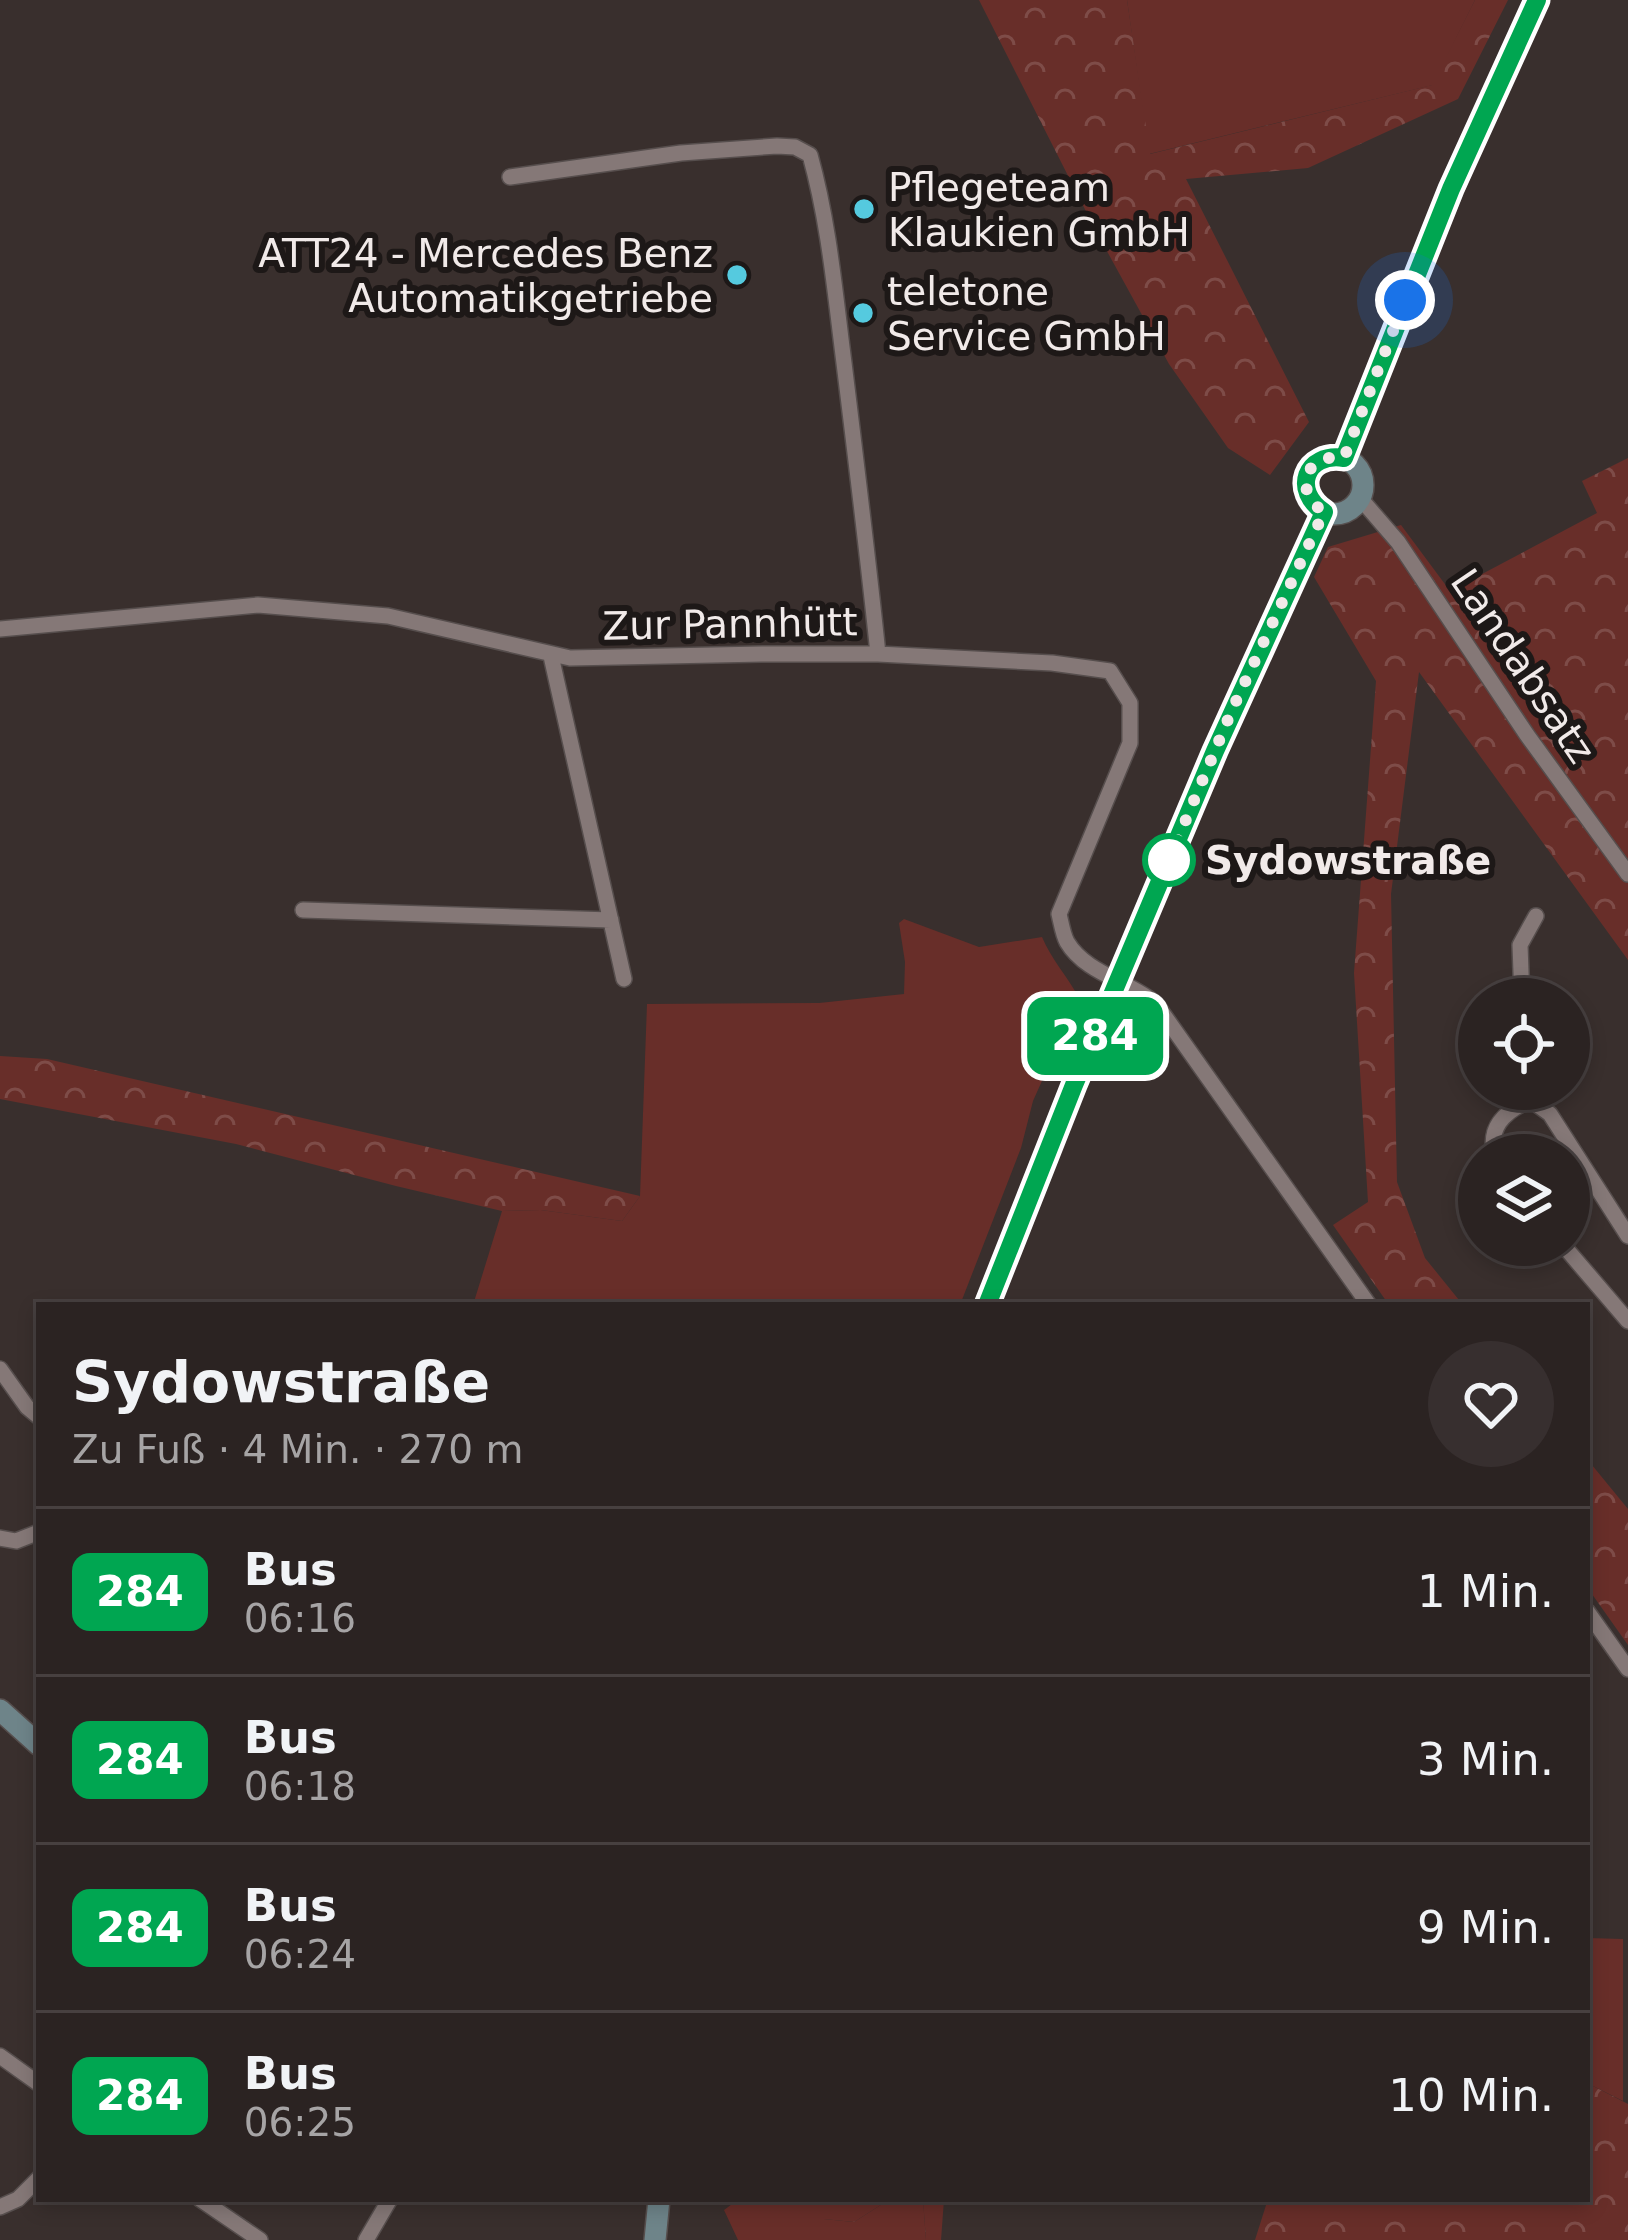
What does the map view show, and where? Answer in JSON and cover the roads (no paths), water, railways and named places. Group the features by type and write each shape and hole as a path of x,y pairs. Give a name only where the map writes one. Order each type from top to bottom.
{"main road":[{"path":"1344,458 1456,177 1537,0"},
{"path":"1344,458 1361,474 1360,499 1344,513 1324,512 1310,501 1306,478 1318,461 1344,458"},
{"path":"987,1302 1232,710 1324,512"},
{"path":"0,1710 36,1742"},
{"path":"655,2240 658,2202"}],"street":[{"path":"510,177 719,150 777,146 795,147 810,155 831,260 878,655"},
{"name":"Landabsatz","path":"1360,499 1398,542 1527,735 1628,874"},
{"name":"Zur Pannhütt","path":"0,629 258,605 388,616 551,656 878,655 1052,663 1110,671 1130,703 1130,742 1059,914 1067,942 1096,969 1118,981"},
{"path":"551,656 625,979"},
{"path":"303,910 610,920"},
{"path":"1521,978 1520,945 1536,916"},
{"path":"1118,981 1142,991 1156,1004 1368,1302"},
{"path":"1545,1110 1628,1235"},
{"path":"1581,1266 1628,1321"},
{"path":"0,1369 36,1414"},
{"path":"0,1538 16,1541 36,1533"},
{"path":"1590,1615 1628,1669"},
{"path":"0,2056 36,2082"},
{"path":"0,2207 36,2181"},
{"path":"204,2202 260,2240"},
{"path":"366,2240 388,2202"}],"place":[{"name":"Pflegeteam Klaukien GmbH","path":"864,209"},
{"name":"ATT24 - Mercedes Benz Automatikgetriebe","path":"737,275"},
{"name":"teletone Service GmbH","path":"863,313"},
{"name":"Sydowstraße","path":"1169,860"}]}
